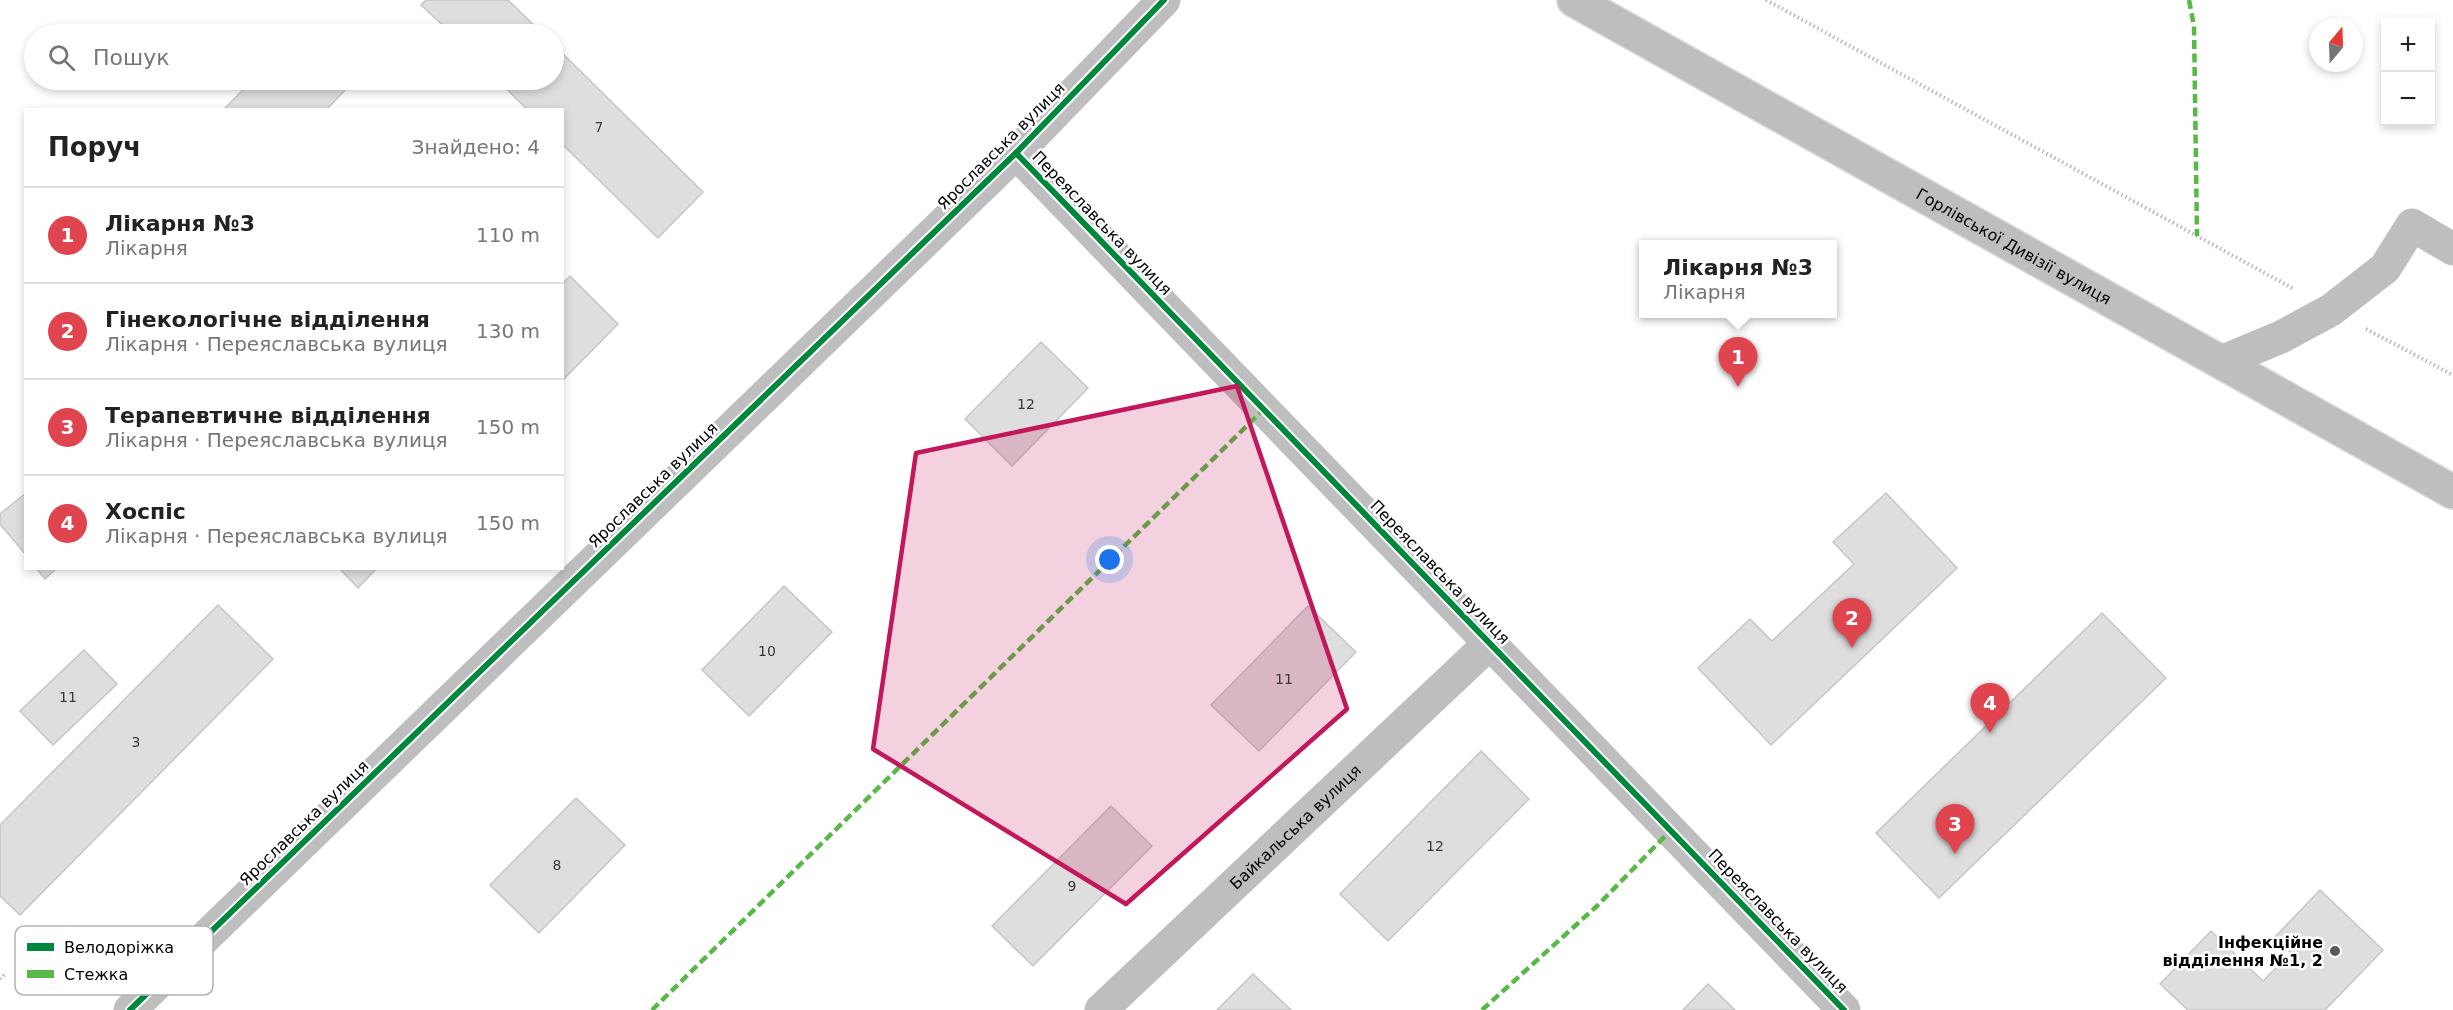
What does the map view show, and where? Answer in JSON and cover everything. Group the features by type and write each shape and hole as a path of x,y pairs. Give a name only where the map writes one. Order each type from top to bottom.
{"street":[{"name":"Ярославська вулиця","path":"213,930 1016,153 1164,0"},
{"name":"Горлівської Дивізії вулиця","path":"1574,0 2453,492"},
{"name":"Переяславська вулиця","path":"1016,153 1844,1010"},
{"path":"2221,362 2281,337 2331,310 2385,268 2412,225 2453,249"},
{"name":"Байкальська вулиця","path":"1101,1010 1490,643"},
{"name":"Ярославська вулиця","path":"130,1010 146,995"}],"path":[{"path":"1766,0 2453,375"},
{"path":"0,979 5,974"}],"highlighted area":[{"path":"1237,386 1347,709 1126,904 873,749 916,453"}],"building":[{"path":"426,0 508,0 533,24 441,24 421,5"},
{"path":"564,55 703,192 658,238 564,146 564,108 526,108 507,90 564,90"},
{"path":"243,90 345,90 328,108 225,108"},
{"path":"570,276 618,324 564,379 564,282"},
{"path":"1041,342 1088,388 1012,466 965,419"},
{"path":"1886,493 1957,568 1771,745 1698,668 1750,619 1772,641 1854,564 1833,542"},
{"path":"24,495 24,553 0,524 0,514"},
{"path":"38,570 55,570 45,579"},
{"path":"341,570 375,570 358,588"},
{"path":"784,586 832,632 749,716 702,670"},
{"path":"218,605 273,659 20,915 0,896 0,825"},
{"path":"1308,606 1356,652 1259,751 1211,705"},
{"path":"2102,613 2166,678 1939,898 1876,833"},
{"path":"84,650 117,684 53,745 20,711"},
{"path":"1481,751 1529,799 1388,941 1340,894"},
{"path":"576,798 625,845 539,933 490,885"},
{"path":"1111,806 1152,846 1033,966 992,926"},
{"name":"Інфекційне відділення №1, 2","path":"2320,890 2383,950 2325,1010 2188,1010 2160,984 2211,931 2263,981 2291,953 2275,937"},
{"path":"1253,974 1291,1010 1217,1010"},
{"path":"1708,984 1735,1010 1683,1010"}],"marked path":[{"path":"2189,0 2194,26 2197,236"},
{"path":"652,1010 1264,409"},
{"path":"1482,1010 1597,906 1671,830"}],"cycle path":[{"path":"213,930 1016,153 1164,0"},
{"path":"1016,153 1844,1010"},
{"path":"130,1010 146,995"}],"place":[{"name":"Лікарня №3","path":"1738,387"},
{"name":"Гінекологічне відділення","path":"1852,648"},
{"name":"Хоспіс","path":"1990,733"},
{"name":"Терапевтичне відділення","path":"1955,854"},
{"name":"Інфекційне відділення №1, 2","path":"2335,951"}]}
